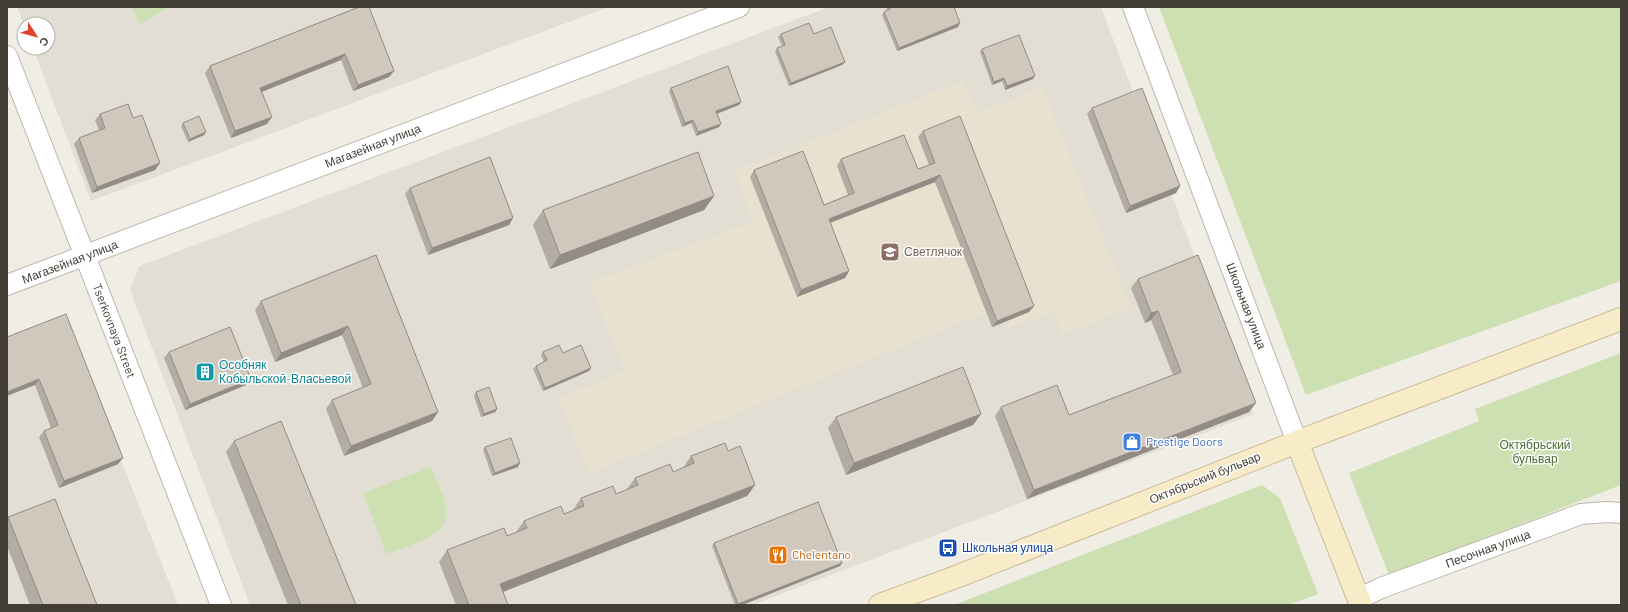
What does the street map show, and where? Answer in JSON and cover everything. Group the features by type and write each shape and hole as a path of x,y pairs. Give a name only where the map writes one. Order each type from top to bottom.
{"main road":[{"name":"Октябрьский бульвар","path":"880,605 968,572 1297,442 1621,319"},
{"name":"Школьная улица","path":"1297,442 1359,602"}],"street":[{"name":"Магазейная улица","path":"7,285 739,7"},
{"name":"Школьная улица","path":"1133,7 1297,442"},
{"name":"Tserkovnaya Street","path":"7,56 221,605"},
{"name":"Песочная улица","path":"1359,602 1381,588 1582,514 1607,512 1621,513"}],"shaded area":[{"path":"17,7 609,7 91,201 36,56 56,56 56,16 20,16"},
{"path":"829,7 1101,7 1254,414 752,605 250,605 130,290 139,266"},
{"name":"Светлячок","path":"963,81 977,114 1042,87 1131,307 1063,335 1053,311 1006,330 997,308 589,473 559,398 625,371 589,283 752,222 735,171"},
{"path":"64,316 178,605 7,605 7,337"}],"green space":[{"path":"132,7 170,7 139,24"},
{"path":"1159,7 1621,7 1621,281 1306,395"},
{"name":"Октябрьский бульвар","path":"1621,353 1621,485 1389,575 1349,473 1479,421 1475,409"},
{"path":"431,467 442,492 446,507 446,517 442,525 435,533 426,538 386,554 363,493"},
{"path":"1262,485 1280,498 1318,594 1289,605 954,605"}],"building":[{"path":"359,7 369,7 394,71 358,85 345,54 260,88 272,117 235,131 210,66"},
{"path":"890,7 954,7 960,23 899,48 884,12 890,9"},
{"path":"809,23 814,34 831,27 845,62 791,83 777,48 785,45 781,34"},
{"path":"1019,35 1035,76 1007,86 1004,78 994,82 982,49"},
{"path":"728,66 741,102 716,111 721,124 698,132 693,120 685,123 671,88"},
{"path":"1142,88 1180,186 1130,206 1092,108"},
{"path":"128,104 133,118 142,115 160,163 97,187 79,138 105,128 100,114"},
{"path":"199,116 206,132 190,139 183,123"},
{"path":"960,116 1034,306 997,321 940,175 829,219 849,271 801,290 754,170 803,151 824,205 854,193 841,159 904,135 918,169 935,163 923,131"},
{"path":"698,152 714,196 560,255 543,210"},
{"path":"490,157 513,218 432,248 410,188"},
{"path":"376,255 438,412 351,446 332,400 371,384 348,326 281,353 261,301"},
{"path":"1198,255 1256,403 1034,490 1001,407 1057,385 1069,415 1181,372 1158,311 1151,313 1138,279"},
{"path":"66,314 123,458 64,481 44,431 58,425 39,379 7,392 7,337"},
{"name":"Особняк Кобыльской-Власьевой","path":"230,327 251,379 190,404 169,352"},
{"path":"559,345 563,353 581,345 591,368 545,388 536,366 547,360 543,352"},
{"path":"963,367 981,414 854,463 836,417"},
{"path":"489,387 497,409 484,414 476,392"},
{"path":"281,421 356,605 301,605 234,441"},
{"path":"511,438 520,463 495,473 485,447"},
{"path":"725,443 728,451 740,446 755,485 500,584 508,605 469,605 447,550 504,528 507,536 527,528 524,521 561,506 564,514 584,506 581,498 613,486 616,494 638,485 635,478 670,464 673,472 694,463 691,456"},
{"path":"55,499 97,605 43,605 8,517"},
{"path":"818,502 842,563 738,604 714,543"}],"place":[{"name":"Светлячок","path":"890,252"},
{"name":"Особняк Кобыльской-Власьевой","path":"205,372"},
{"name":"Prestige Doors","path":"1132,442"},
{"name":"Школьная улица","path":"948,548"},
{"name":"Chelentano","path":"778,555"}]}
